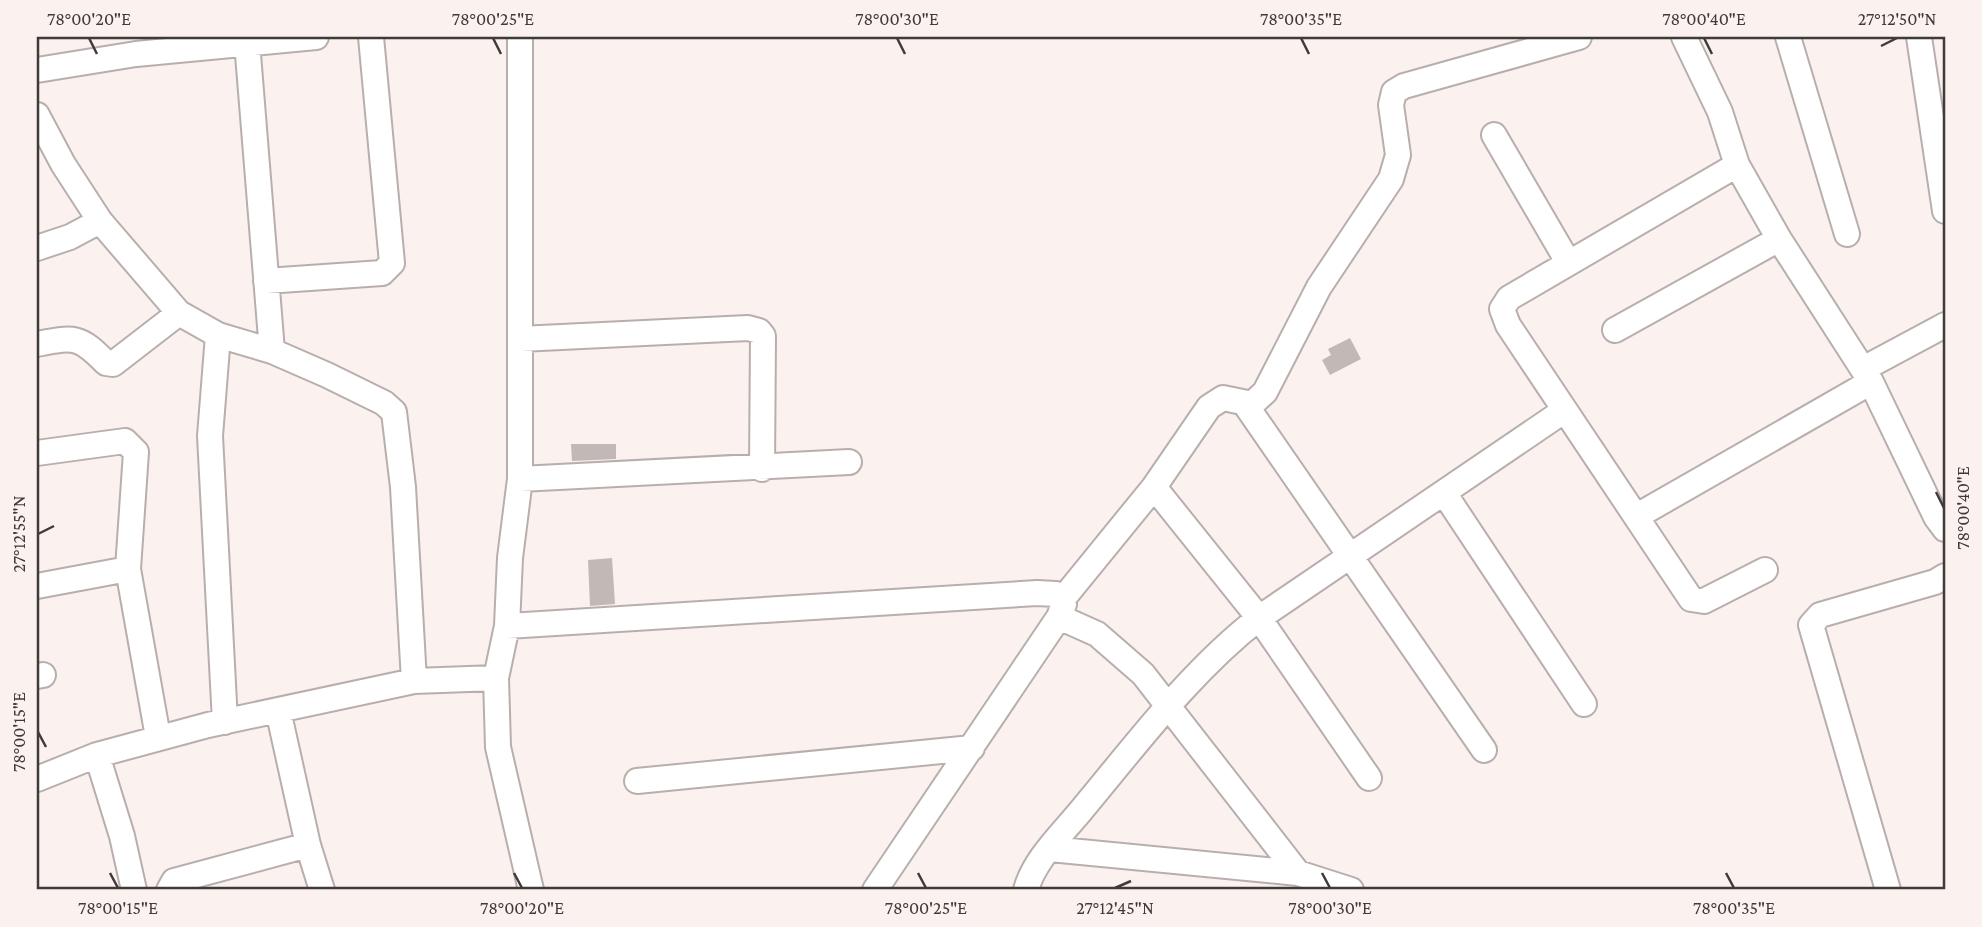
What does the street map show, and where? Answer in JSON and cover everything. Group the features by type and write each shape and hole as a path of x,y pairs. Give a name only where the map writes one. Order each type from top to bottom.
{"street":[{"path":"37,70 136,54 316,37"},
{"path":"266,281 378,273 389,269 392,263 371,37"},
{"path":"520,37 520,479 510,558 507,626 496,678 498,747 531,890"},
{"path":"876,890 972,748 1061,608 1154,487 1209,407 1223,398 1245,404 1257,402 1265,392 1319,287 1391,178 1398,155 1391,105 1394,92 1404,86 1579,37"},
{"path":"1684,37 1720,112 1737,165 1779,239 1867,376 1936,517 1945,529"},
{"path":"1788,37 1847,234"},
{"path":"1919,37 1945,211"},
{"path":"247,42 272,351"},
{"path":"37,115 62,164 100,221 179,313 218,335 272,351 372,397 391,409 397,419 403,487 414,681"},
{"path":"1494,135 1567,262"},
{"path":"1737,165 1567,262 1509,298 1502,309 1508,324 1687,594 1695,602 1704,601 1765,570"},
{"path":"37,248 70,237 100,221"},
{"path":"1615,330 1779,239"},
{"path":"37,344 75,338 86,342 106,363 113,364 179,313"},
{"path":"1637,516 1867,376 1945,325"},
{"path":"520,339 748,328 759,331 763,336 762,469"},
{"path":"218,335 210,436 225,722"},
{"path":"1245,404 1348,558 1484,750"},
{"path":"1026,890 1050,849 1168,705 1225,647 1259,618 1565,410"},
{"path":"37,453 125,441 132,445 136,452 128,569 158,737"},
{"path":"520,479 762,469 849,462"},
{"path":"1154,487 1259,618 1369,778"},
{"path":"1444,493 1584,704"},
{"path":"37,586 128,569"},
{"path":"1888,890 1811,625 1820,615 1935,582 1945,576"},
{"path":"507,626 1054,593 1061,608 1120,651 1168,705 1298,873"},
{"path":"37,779 97,755 158,737 278,710 414,681 496,678"},
{"path":"278,710 308,845 322,890"},
{"path":"637,781 972,748"},
{"path":"97,755 122,836 134,890"},
{"path":"169,890 174,881 308,845"},
{"path":"1050,849 1298,873 1351,890"}],"building":[{"path":"1350,338 1361,359 1330,375 1322,360 1331,355 1328,349"},
{"path":"571,444 616,444 616,459 572,461"},
{"path":"612,558 615,604 590,606 588,560"}]}
